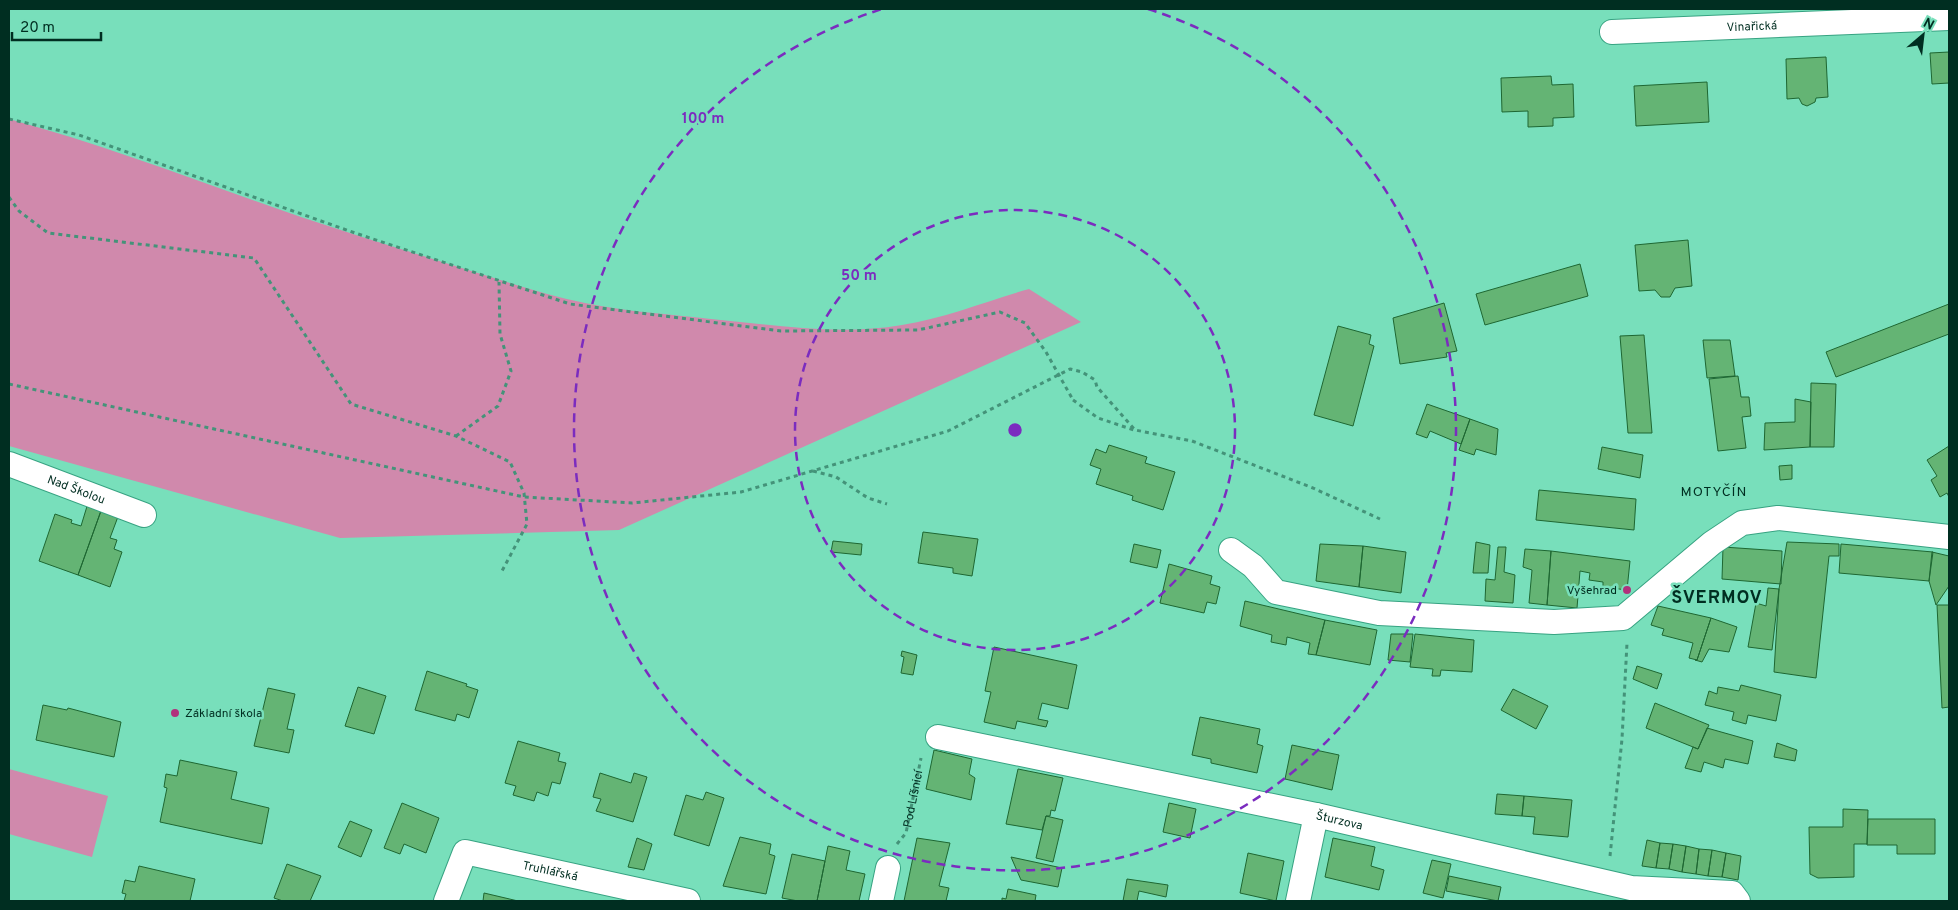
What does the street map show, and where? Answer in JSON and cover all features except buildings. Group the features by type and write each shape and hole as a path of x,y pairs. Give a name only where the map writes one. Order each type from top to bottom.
{"street":[{"name":"Vinařická","path":"1612,32 1892,14 1949,18"},
{"name":"Nad Školou","path":"9,464 144,515"},
{"path":"1231,550 1253,566 1276,592 1379,613 1554,622 1623,618 1712,543 1742,523 1778,518 1949,537"},
{"name":"Šturzova","path":"938,737 1316,815 1631,888 1732,894 1738,901"},
{"path":"1298,901 1316,815"},
{"name":"Truhlářská","path":"446,901 465,852 688,901"},
{"path":"880,901 888,868"}],"path":[{"path":"9,119 79,135 499,282 570,304 781,331 918,330 1000,312 1024,323 1046,352 1073,400 1098,418 1135,430 1192,441 1313,488 1380,519"},
{"path":"9,196 19,211 48,233 254,258 351,404 456,436 510,462 524,497 527,524 502,570"},
{"path":"456,436 498,406 511,371 500,334 499,282"},
{"path":"9,384 524,497 642,502 741,492 948,431 1070,369 1082,372 1095,380 1097,387 1135,430"},
{"path":"812,471 836,477 868,498 888,504"},
{"path":"1605,881 1622,739 1627,633 1623,618"},
{"name":"Pod Líšnicí","path":"888,868 896,846 906,833 926,734 938,737"}],"shaded area":[{"path":"9,119 119,153 358,235 535,290 616,309 783,326 854,330 918,322 1029,289 1081,322 619,530 340,538 9,446"},
{"path":"9,769 108,796 92,857 9,834"}],"place":[{"name":"Vyšehrad","path":"1627,590"},
{"name":"Základní škola","path":"175,713"}],"district":[{"name":"MOTYČÍN","path":"1714,491"},
{"name":"ŠVERMOV","path":"1717,597"}]}
